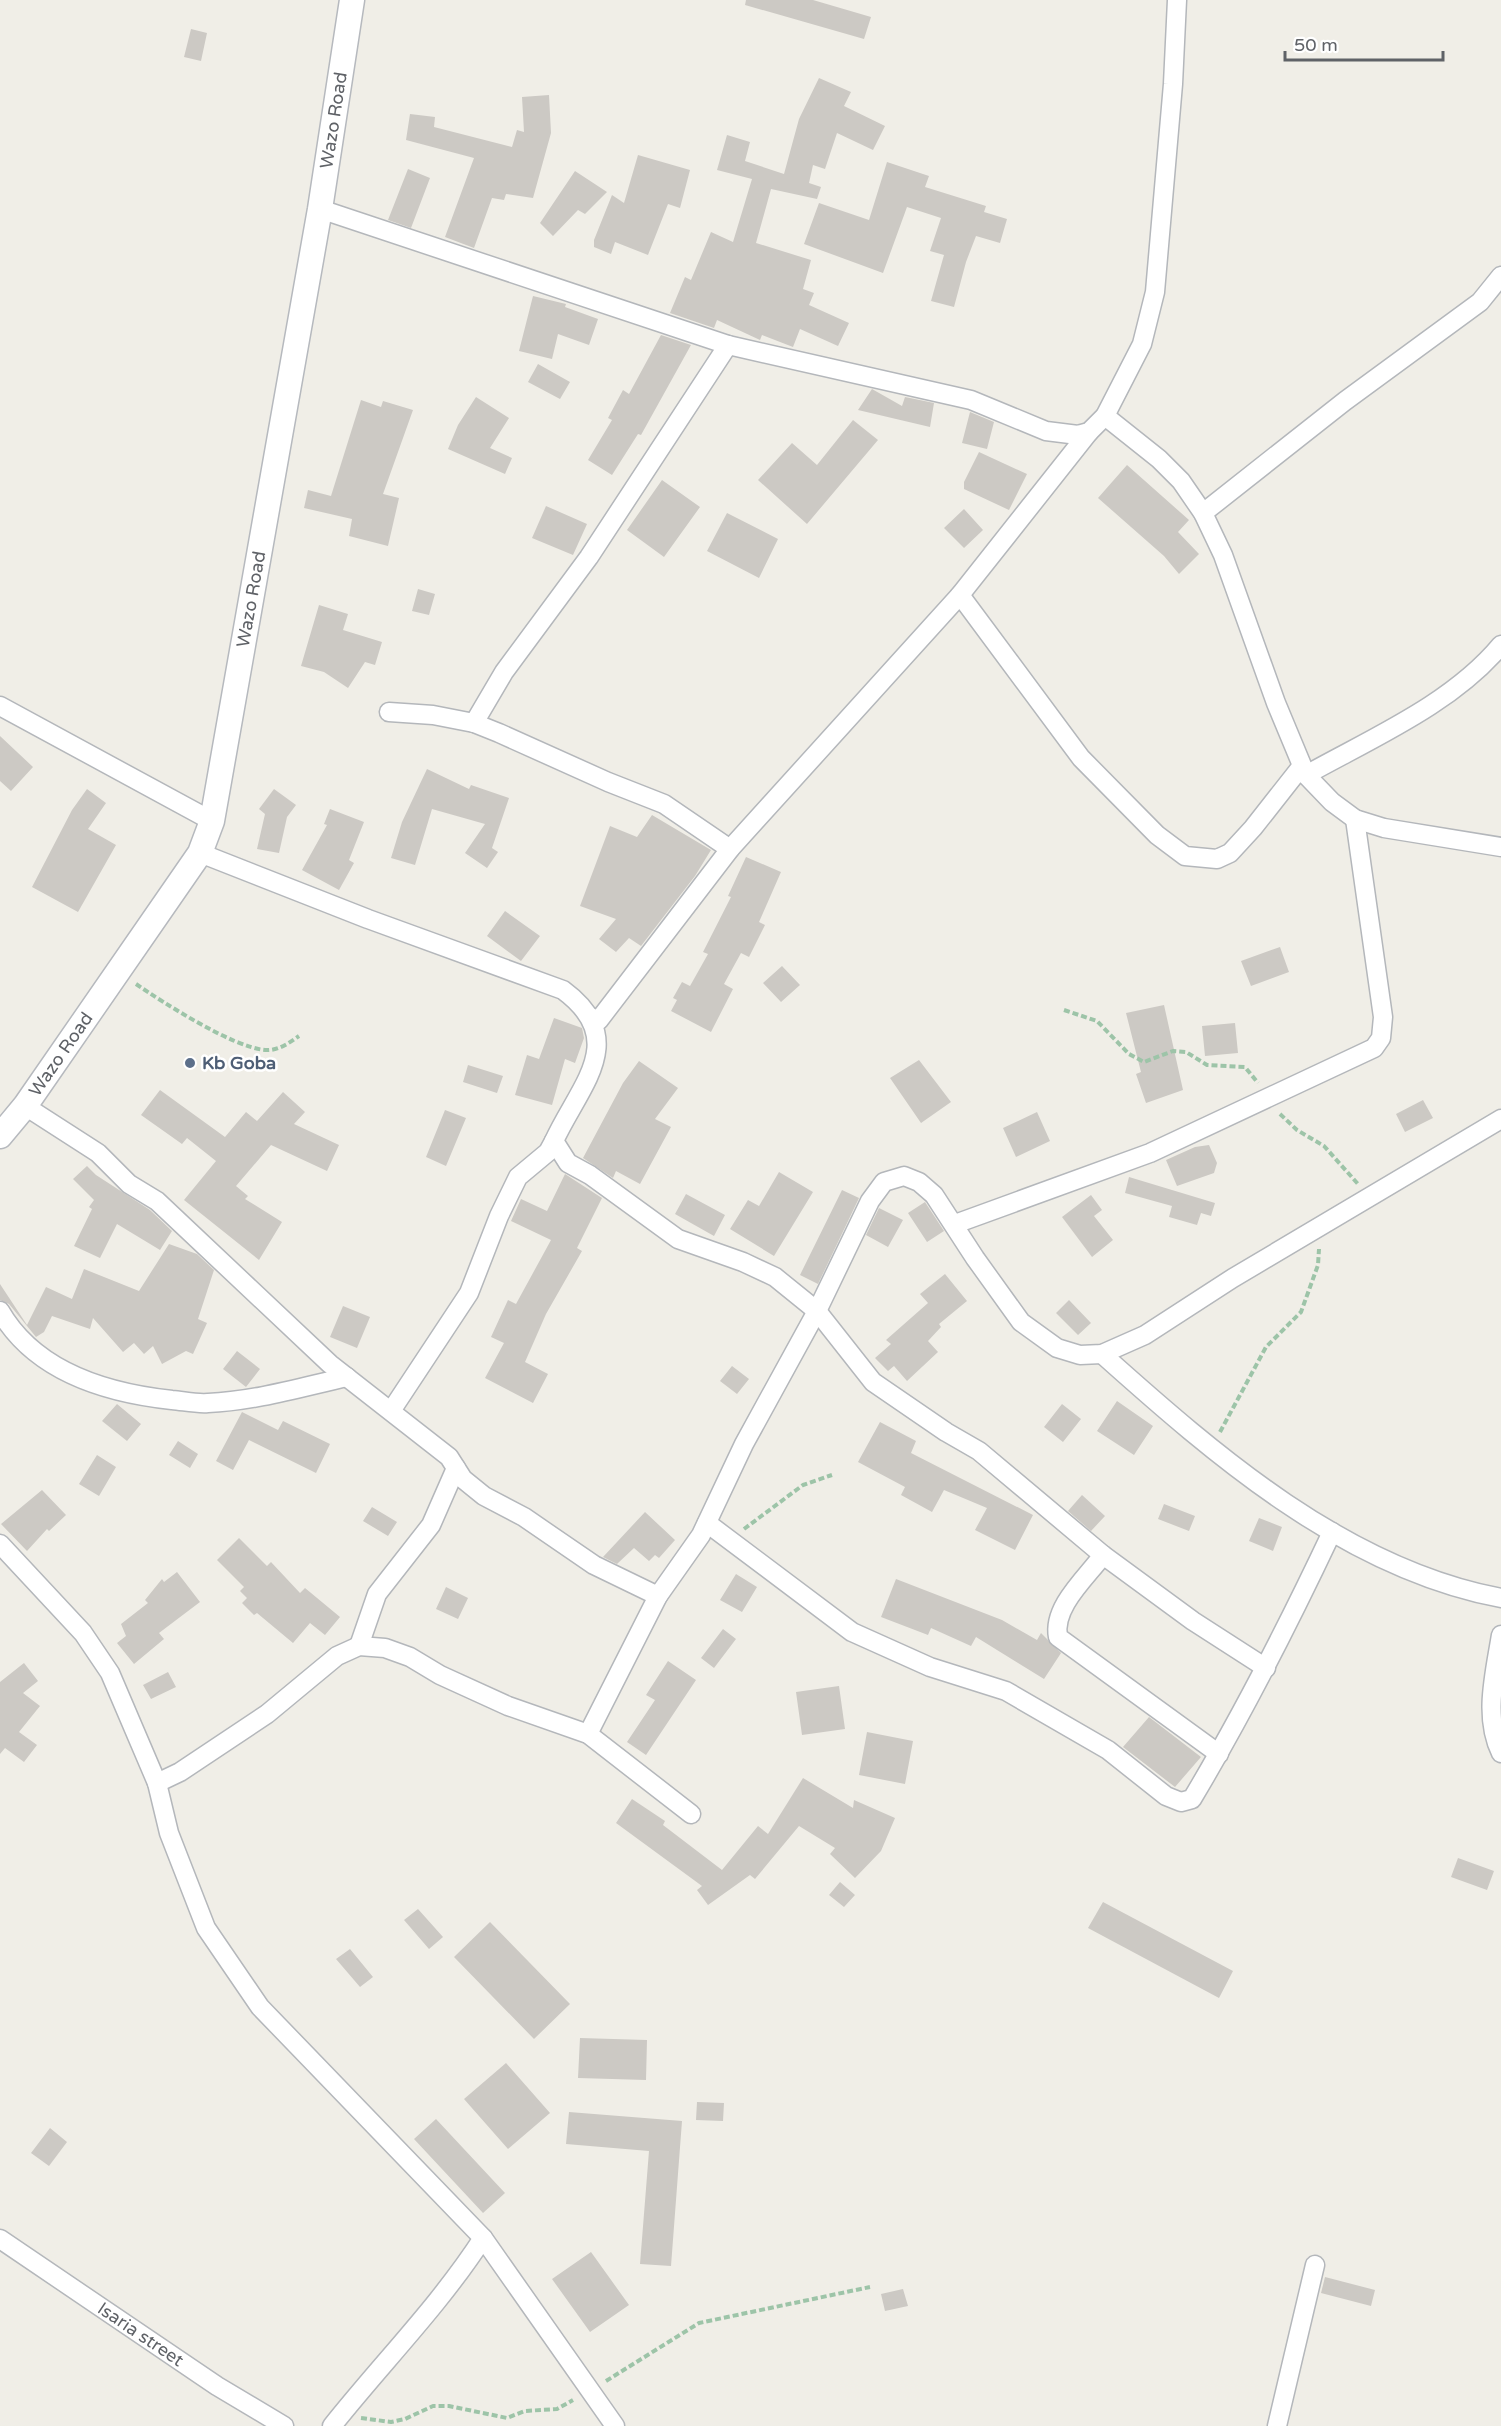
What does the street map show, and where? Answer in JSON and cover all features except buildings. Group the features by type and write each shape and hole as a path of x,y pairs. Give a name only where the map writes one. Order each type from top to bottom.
{"main road":[{"name":"Wazo Road","path":"0,1136 25,1106 200,853 212,821 320,209 352,0"}],"street":[{"path":"590,1017 599,1020 730,849 960,595 1089,432 1106,416 1142,344 1155,292 1173,84 1177,0"},
{"path":"320,209 728,345 971,400 1022,422 1065,436 1089,432"},
{"path":"1203,513 1346,401 1480,302 1501,276"},
{"path":"474,723 504,672 589,557 728,345"},
{"path":"1106,416 1159,459 1181,481 1203,513 1223,555 1304,771 1332,802 1355,819 1384,828 1501,847"},
{"path":"960,595 1082,758 1157,835 1185,856 1216,859 1230,853 1304,771 1451,690 1486,663 1501,645"},
{"path":"0,706 212,821"},
{"path":"389,712 432,715 474,723 664,804 730,849"},
{"path":"955,1224 1150,1153 1374,1048 1381,1038 1383,1017 1355,819"},
{"path":"200,853 368,920 563,990 578,1001 590,1017 597,1035 597,1054 592,1072 564,1119 554,1142 548,1152 519,1178 499,1216 469,1293 391,1411"},
{"path":"25,1106 98,1153 129,1184 157,1201 330,1364 449,1457 463,1479 484,1496 524,1517 594,1565 658,1596"},
{"path":"588,1734 658,1596 707,1523 744,1444 817,1311 870,1201 884,1182 904,1176 920,1182 934,1195 975,1258 1022,1322 1057,1348 1080,1355 1102,1354 1145,1335 1321,1225 1371,1198 1431,1158 1501,1119"},
{"path":"554,1142 568,1163 590,1175 678,1239 775,1276 817,1311 873,1382 946,1432 979,1451 1103,1555 1193,1621 1266,1668"},
{"path":"0,1311 28,1346 68,1374 136,1396 207,1403 255,1397 347,1377"},
{"path":"1102,1354 1211,1449 1260,1485 1332,1532 1382,1559 1449,1583 1501,1598"},
{"path":"359,1646 377,1594 431,1526 456,1468"},
{"path":"707,1523 852,1632 930,1666 1006,1691 1108,1750 1166,1796 1181,1802 1192,1799 1219,1754 1266,1668 1332,1532"},
{"path":"0,1544 83,1633 110,1673 157,1783 169,1833 206,1928 260,2007 483,2238 615,2426"},
{"path":"1103,1555 1062,1610 1056,1626 1058,1637 1219,1754"},
{"path":"1501,1635 1492,1697 1493,1738 1501,1753"},
{"path":"157,1783 180,1772 267,1714 338,1656 359,1646 385,1648 410,1657 440,1675 508,1706 588,1734 692,1814"},
{"path":"336,2420 458,2276 483,2238"},
{"name":"Isaria street","path":"0,2239 217,2386 284,2426"},
{"path":"1277,2426 1315,2265"}],"path":[{"path":"118,972 165,1004 245,1044 266,1050 284,1047 299,1036"},
{"path":"1064,1010 1097,1021 1129,1054 1144,1062 1173,1051 1186,1052 1207,1065 1245,1067 1284,1120 1324,1146 1371,1198"},
{"path":"1211,1449 1266,1347 1301,1312 1318,1265 1321,1225"},
{"path":"729,1540 803,1485 832,1475"},
{"path":"336,2420 391,2422 405,2419 433,2406 449,2406 507,2418 525,2411 557,2409 699,2323 870,2288"}],"place":[{"name":"Kb Goba","path":"190,1063"}]}
